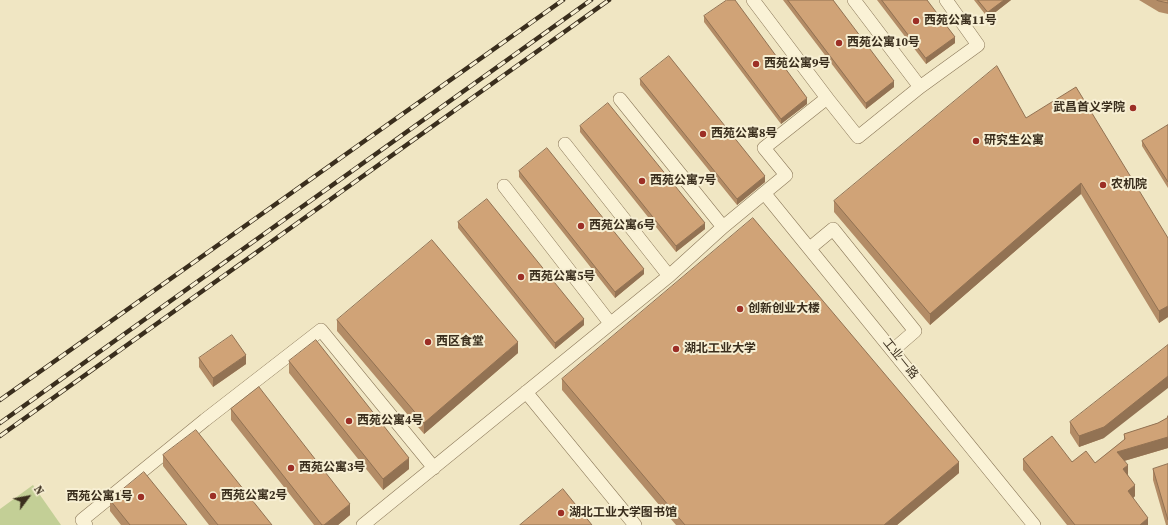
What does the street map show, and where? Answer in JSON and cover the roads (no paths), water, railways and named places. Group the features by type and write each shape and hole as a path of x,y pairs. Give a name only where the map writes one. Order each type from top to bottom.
{"street":[{"path":"753,0 858,137 920,87 978,45 946,0"},
{"path":"854,0 920,87"},
{"path":"363,525 669,276 786,175 764,148 827,98"},
{"path":"620,99 723,228"},
{"path":"565,144 669,276"},
{"path":"504,186 610,324"},
{"name":"工业一路","path":"765,194 1034,525"},
{"path":"810,248 833,229 915,331 893,350"},
{"path":"86,525 82,520 205,420 321,330 434,468"},
{"path":"526,392 634,525"}],"railway":[{"path":"0,400 563,0"},
{"path":"0,423 591,0"},
{"path":"0,436 609,0"}],"place":[{"name":"西苑公寓11号","path":"916,21"},
{"name":"西苑公寓10号","path":"839,43"},
{"name":"西苑公寓9号","path":"756,64"},
{"name":"武昌首义学院","path":"1133,108"},
{"name":"西苑公寓8号","path":"703,134"},
{"name":"研究生公寓","path":"976,141"},
{"name":"西苑公寓7号","path":"642,181"},
{"name":"农机院","path":"1103,185"},
{"name":"西苑公寓6号","path":"581,226"},
{"name":"西苑公寓5号","path":"521,277"},
{"name":"创新创业大楼","path":"740,309"},
{"name":"西区食堂","path":"428,342"},
{"name":"湖北工业大学","path":"676,349"},
{"name":"西苑公寓4号","path":"349,421"},
{"name":"西苑公寓3号","path":"291,468"},
{"name":"西苑公寓2号","path":"213,496"},
{"name":"西苑公寓1号","path":"141,497"},
{"name":"湖北工业大学图书馆","path":"561,513"}]}
